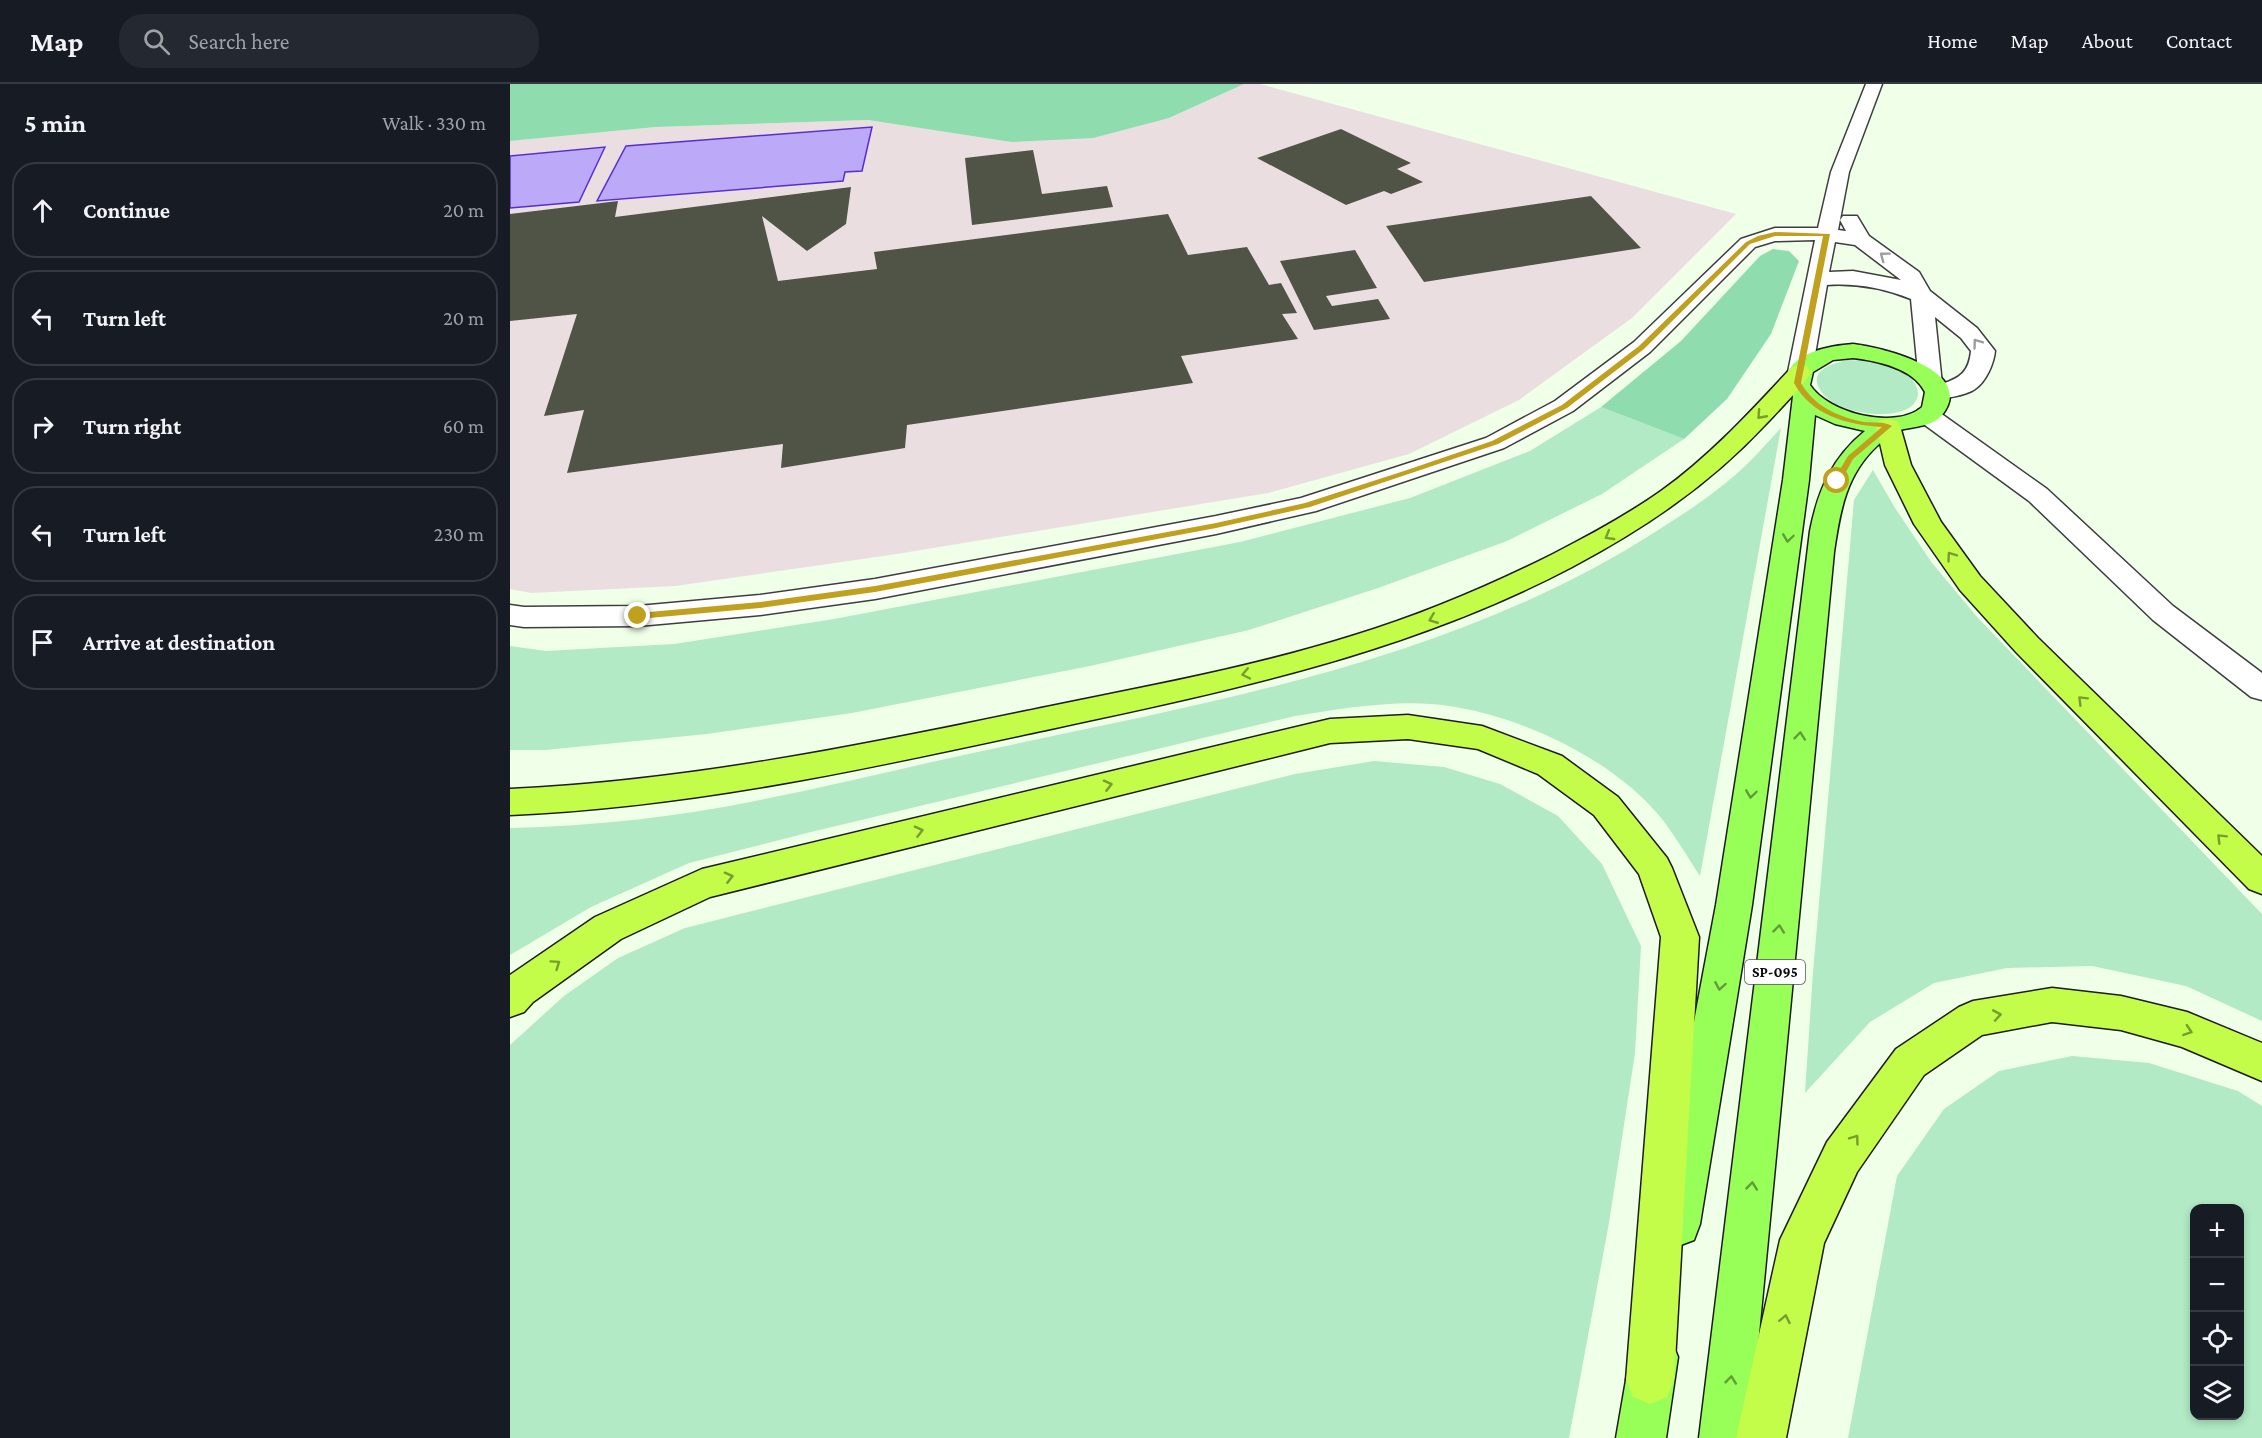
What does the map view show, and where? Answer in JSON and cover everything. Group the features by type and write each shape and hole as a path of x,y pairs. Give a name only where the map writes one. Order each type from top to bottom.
{"highway":[{"path":"510,802 571,801 815,768 1277,667 1412,627 1514,586 1612,535 1685,486 1802,384"},
{"path":"1888,426 1898,465 1928,524 1970,582 2027,645 2262,879"},
{"path":"510,1000 519,990 608,928 702,884 1330,731 1408,727 1482,738 1550,765 1606,806 1654,868 1680,937 1650,1380"},
{"path":"1761,1438 1802,1240 1842,1157 1910,1062 1973,1019 2052,1005 2121,1013 2187,1030 2262,1062"}],"main road":[{"path":"1861,351 1882,355 1919,371 1932,397 1910,423 1888,426 1864,424 1840,418 1819,408 1802,384 1808,361 1823,354 1861,351"},
{"name":"SP-095","path":"1641,1438 1734,905 1796,480 1802,384"},
{"name":"SP-095","path":"1724,1438 1814,611 1828,507 1837,481 1850,458 1888,426"}],"street":[{"path":"1802,384 1817,279 1840,172 1874,84"},
{"path":"1840,172 1848,218 1861,240 1911,277 1922,295 1969,333 1983,351 1982,363 1966,384 1932,397"},
{"path":"510,615 524,617 638,616 760,605 840,594 1216,525 1307,505 1495,443 1564,406 1642,347 1748,243 1775,234 1827,234 1861,240"},
{"path":"1817,279 1871,278 1922,295"},
{"path":"1922,295 1932,397 2163,613 2262,689"}],"shaded area":[{"path":"1244,84 1260,84 1736,214 1632,318 1519,400 1409,454 1268,493 897,554 675,586 531,593 510,589 510,141 656,127 868,120 1011,142 1169,118"},
{"path":"872,127 862,171 845,172 843,181 597,201 626,146"},
{"path":"605,147 579,202 510,208 510,156"}],"green space":[{"path":"510,84 1244,84 1169,118 1093,138 1011,142 868,120 656,127 510,141"},
{"path":"1773,249 1789,251 1799,261 1771,334 1727,399 1684,439 1601,407 1681,341 1760,256"},
{"path":"1848,360 1878,364 1900,371 1915,384 1918,393 1915,402 1904,410 1878,414 1850,410 1837,405 1820,390 1817,377 1829,366"},
{"path":"1601,407 1684,439 1602,494 1507,541 1378,588 1249,630 1090,666 852,713 707,734 545,750 510,750 510,646 546,651 674,644 834,619 1240,542 1410,498 1530,451"},
{"path":"1781,428 1700,876 1662,819 1641,797 1616,776 1558,740 1494,716 1462,708 1414,703 1380,705 1295,716 689,863 591,907 510,955 510,828 636,820 760,800 1145,717 1316,675 1400,650 1482,620 1562,584 1639,542 1723,485 1746,465"},
{"path":"1873,470 1932,563 1978,618 2262,914 2262,1021 2186,986 2092,966 2007,968 1934,983 1870,1022 1805,1093 1813,972 1854,500"},
{"path":"1374,761 1444,767 1500,784 1558,816 1602,864 1641,946 1635,1053 1609,1223 1569,1438 510,1438 510,1045 564,996 618,958 685,928 1295,774"},
{"path":"2072,1056 2149,1063 2238,1091 2262,1106 2262,1438 1848,1438 1897,1176 1944,1109 1999,1071"}],"building":[{"path":"1341,129 1411,163 1397,169 1423,182 1391,194 1384,191 1346,205 1257,158"},
{"path":"1033,150 1042,194 1107,186 1113,207 972,225 965,158"},
{"path":"851,187 846,224 807,251 762,216 778,281 877,269 874,252 1168,214 1188,255 1247,247 1269,285 1281,283 1297,313 1282,314 1298,339 1181,356 1193,383 907,425 905,448 781,468 783,444 567,473 584,410 544,416 577,314 510,321 510,214 618,201 615,217"},
{"path":"1591,196 1641,248 1424,282 1386,226"},
{"path":"1355,250 1377,288 1326,296 1332,306 1378,299 1390,319 1314,330 1280,261"}],"route":[{"path":"638,616 760,605 875,589 1216,525 1307,505 1407,473 1495,443 1564,406 1642,347 1748,243 1775,234 1827,234 1798,383 1804,396 1819,408 1840,418 1864,424 1888,426 1850,458 1837,481"}]}
